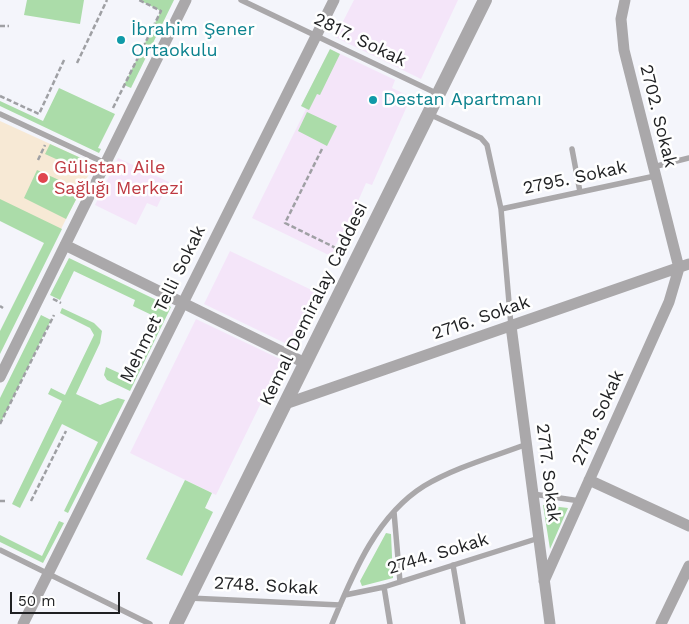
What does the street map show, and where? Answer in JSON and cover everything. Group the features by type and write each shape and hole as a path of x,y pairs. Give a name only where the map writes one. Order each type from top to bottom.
{"street":[{"path":"0,377 186,0"},
{"name":"Mehmet Telli Sokak","path":"24,624 334,0"},
{"name":"Kemal Demiralay Caddesi","path":"176,624 485,0"},
{"name":"2702. Sokak","path":"625,0 621,20 624,50 654,171 684,266"},
{"path":"65,245 305,363"},
{"name":"2716. Sokak","path":"285,404 684,266"},
{"name":"2718. Sokak","path":"544,581 684,266"},
{"name":"2717. Sokak","path":"511,326 550,624"},
{"path":"589,480 689,526"},
{"path":"661,624 689,566"}],"lane":[{"name":"2817. Sokak","path":"241,0 438,94"},
{"path":"0,114 106,163"},
{"path":"429,114 484,140 488,149 501,209 511,326"},
{"path":"572,149 580,192"},
{"name":"2795. Sokak","path":"501,209 580,192 654,171 689,158"},
{"path":"332,624 375,535 394,512 423,487 439,478 527,444"},
{"path":"533,494 580,501"},
{"path":"394,512 400,582"},
{"name":"2744. Sokak","path":"345,595 384,587 539,538"},
{"path":"0,550 150,624"},
{"path":"453,565 463,624"},
{"path":"384,587 390,624"},
{"name":"2748. Sokak","path":"189,598 340,605"}],"path":[{"path":"77,63 107,0"},
{"path":"113,108 161,11 139,0"},
{"path":"0,26 9,26"},
{"path":"0,96 39,114 65,58"},
{"path":"322,149 285,224 347,254"},
{"path":"50,297 61,303"},
{"path":"0,424 54,315"},
{"path":"31,501 66,431"},
{"path":"0,501 5,501"}],"shaded area":[{"path":"354,0 458,0 421,79 335,37"},
{"path":"330,49 395,80 392,88 411,97 372,185 366,183 341,240 339,239 335,246 342,250 337,259 252,218 306,109 301,106"},
{"name":"Gülistan Aile Sağlığı Merkezi","path":"0,121 94,164 59,233 0,204"},
{"path":"118,158 169,182 157,207 147,203 136,225 95,205"},
{"path":"230,251 320,294 295,348 204,304"},
{"path":"196,319 282,360 216,495 130,453"}],"green space":[{"path":"27,0 84,0 80,24 24,15"},
{"path":"139,0 174,0 131,88 124,85 161,11"},
{"path":"330,49 340,54 320,95 317,94 309,110 301,106"},
{"path":"59,88 115,114 98,148 101,149 99,153 0,106 0,101 43,121"},
{"path":"307,112 337,126 327,146 298,131"},
{"path":"50,144 94,164 89,174 45,154"},
{"path":"37,170 81,190 66,219 24,198"},
{"path":"0,199 62,229 0,354 0,331 44,243 0,221"},
{"path":"69,258 171,307 130,391 107,380 104,375 106,367 130,378 160,319 133,306 135,300 74,271 60,300 50,295"},
{"path":"62,308 94,323 102,331 100,343 76,394 100,405 118,398 125,400 68,513 64,511 98,442 62,424 20,508 12,504 62,401 48,394 51,388 65,395 94,335 90,328 60,313"},
{"path":"41,315 51,320 0,424 0,398"},
{"path":"185,480 212,493 205,508 213,512 182,576 146,559"},
{"path":"543,505 568,508 550,549"},
{"path":"59,521 64,523 43,563 0,542 0,535 42,556"},
{"path":"386,533 391,534 393,578 362,586 360,581"}],"place":[{"name":"İbrahim Şener Ortaokulu","path":"121,40"},
{"name":"Destan Apartmanı","path":"373,100"},
{"name":"Gülistan Aile Sağlığı Merkezi","path":"43,178"}]}
